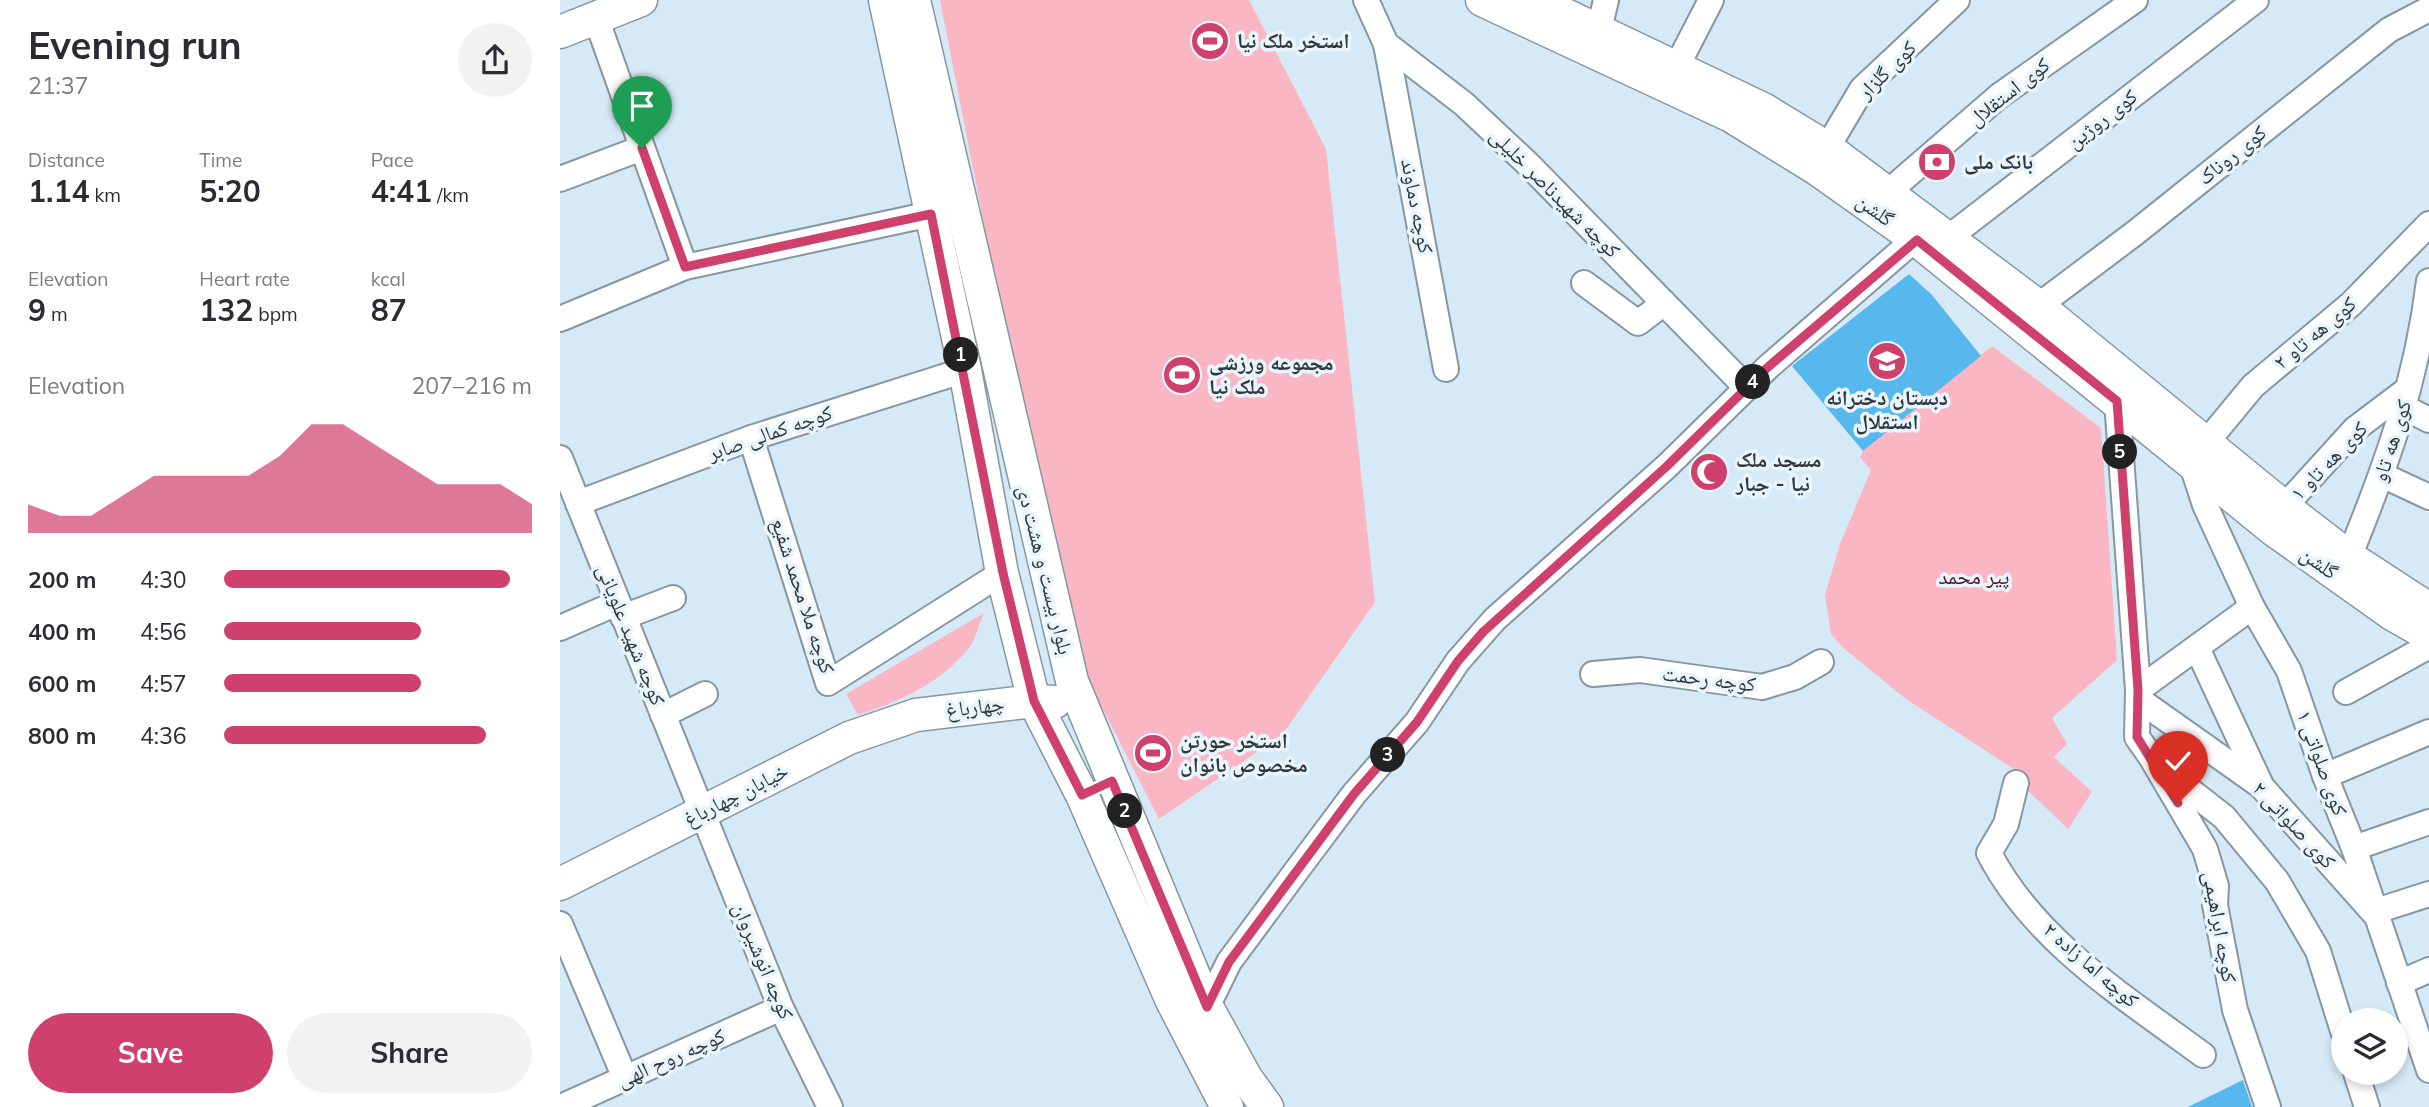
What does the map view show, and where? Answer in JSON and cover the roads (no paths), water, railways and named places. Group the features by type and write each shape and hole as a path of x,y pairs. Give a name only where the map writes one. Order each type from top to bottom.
{"main road":[{"path":"560,32 641,0"},
{"name":"بلوار بیست و هشت دی","path":"886,0 965,370 1003,573 1034,701 1082,795 1172,1001 1227,1107"},
{"name":"بلوار بیست و هشت دی","path":"914,0 1072,681 1207,1007 1246,1078 1267,1107"},
{"name":"گلشن","path":"1482,0 1731,117 1816,169 1932,234 2038,306 2314,561 2429,635"},
{"name":"گلشن","path":"1534,0 1603,15 1677,66 1763,109 1827,148 1888,192 2117,401 2284,507 2350,557 2429,609"},
{"path":"965,370 974,374 983,373 995,358"},
{"path":"1019,640 1028,624 1038,620 1057,625"},
{"name":"چهارباغ","path":"916,715 1034,701 1057,702 1068,694 1072,681"},
{"name":"خیابان چهارباغ","path":"560,884 849,738 916,715"},
{"path":"1082,795 1112,781"}],"street":[{"name":"کوچه شهیدناصر خلیلی","path":"1366,0 1386,44 1464,104 1747,388"},
{"path":"1677,66 1711,0"},
{"name":"کوی گلزار","path":"1827,148 1862,89 1957,0"},
{"name":"کوی استقلال","path":"1888,192 1999,96 2135,0"},
{"name":"کوی روژین","path":"1207,1007 1229,962 1354,794 1417,722 1458,661 1495,619 1666,467 1747,388 1932,234 2256,0"},
{"name":"کوی روناک","path":"2038,306 2135,233 2389,30 2429,9"},
{"path":"596,18 685,267"},
{"name":"کوچه دماوند","path":"1386,44 1446,369"},
{"path":"560,179 642,148"},
{"path":"560,318 685,267 931,214"},
{"name":"کوی هه تاو ۲","path":"2199,455 2253,386 2351,304 2429,224"},
{"name":"کوی هه تاو","path":"2350,557 2382,475 2426,340 2429,281"},
{"path":"1584,283 1638,323 1664,303"},
{"name":"کوچه کمالی صابر","path":"578,503 751,438 965,370"},
{"path":"2406,398 2429,421"},
{"name":"کوی هه تاو ۱","path":"2284,507 2355,429 2406,398"},
{"name":"کوچه ابراهیمی","path":"2117,401 2138,695 2137,737 2205,849 2216,886 2215,905 2235,1010 2268,1107"},
{"name":"کوچه ملا محمد شفیع","path":"751,438 828,683 1003,573"},
{"name":"کوی صلواتی ۱","path":"2199,455 2205,505 2252,607 2289,671 2325,776 2354,848 2373,912 2427,1056"},
{"name":"کوچه شهید علویانی","path":"560,458 702,813"},
{"path":"2382,475 2429,497"},
{"path":"560,628 673,598"},
{"path":"2138,695 2252,607"},
{"path":"2346,692 2429,646"},
{"path":"2197,648 2261,786"},
{"name":"کوچه رحمت","path":"1593,674 1640,670 1762,687 1795,677 1821,663"},
{"path":"663,715 705,694"},
{"name":"کوی صلواتی ۲","path":"2138,695 2261,786 2373,912"},
{"path":"2325,776 2429,732"},
{"path":"2151,757 2184,788 2224,817 2277,881 2318,951 2336,1008"},
{"name":"کوچه اما زاده ۲","path":"2016,783 2006,824 1989,853 2000,874 2057,942 2203,1055"},
{"name":"کوچه انوشیروان","path":"702,813 781,1008 830,1107"},
{"path":"2354,848 2429,822"},
{"path":"2373,912 2429,894"},
{"path":"560,923 625,1078"},
{"path":"2399,983 2429,970"},
{"name":"کوچه روح الهی","path":"561,1107 781,1008"},
{"path":"2360,1085 2367,1107"}],"place":[{"name":"استخر ملک نیا","path":"1210,41"},
{"name":"بانک ملی","path":"1937,162"},
{"name":"دبستان دخترانه استقلال","path":"1887,361"},
{"name":"مجموعه ورزشی ملک نیا","path":"1182,375"},
{"name":"مسجد ملک نیا - جبار","path":"1709,472"},
{"name":"استخر حورتن مخصوص بانوان","path":"1153,753"}],"park label":[{"name":"پیر محمد","path":"1974,577"}]}
